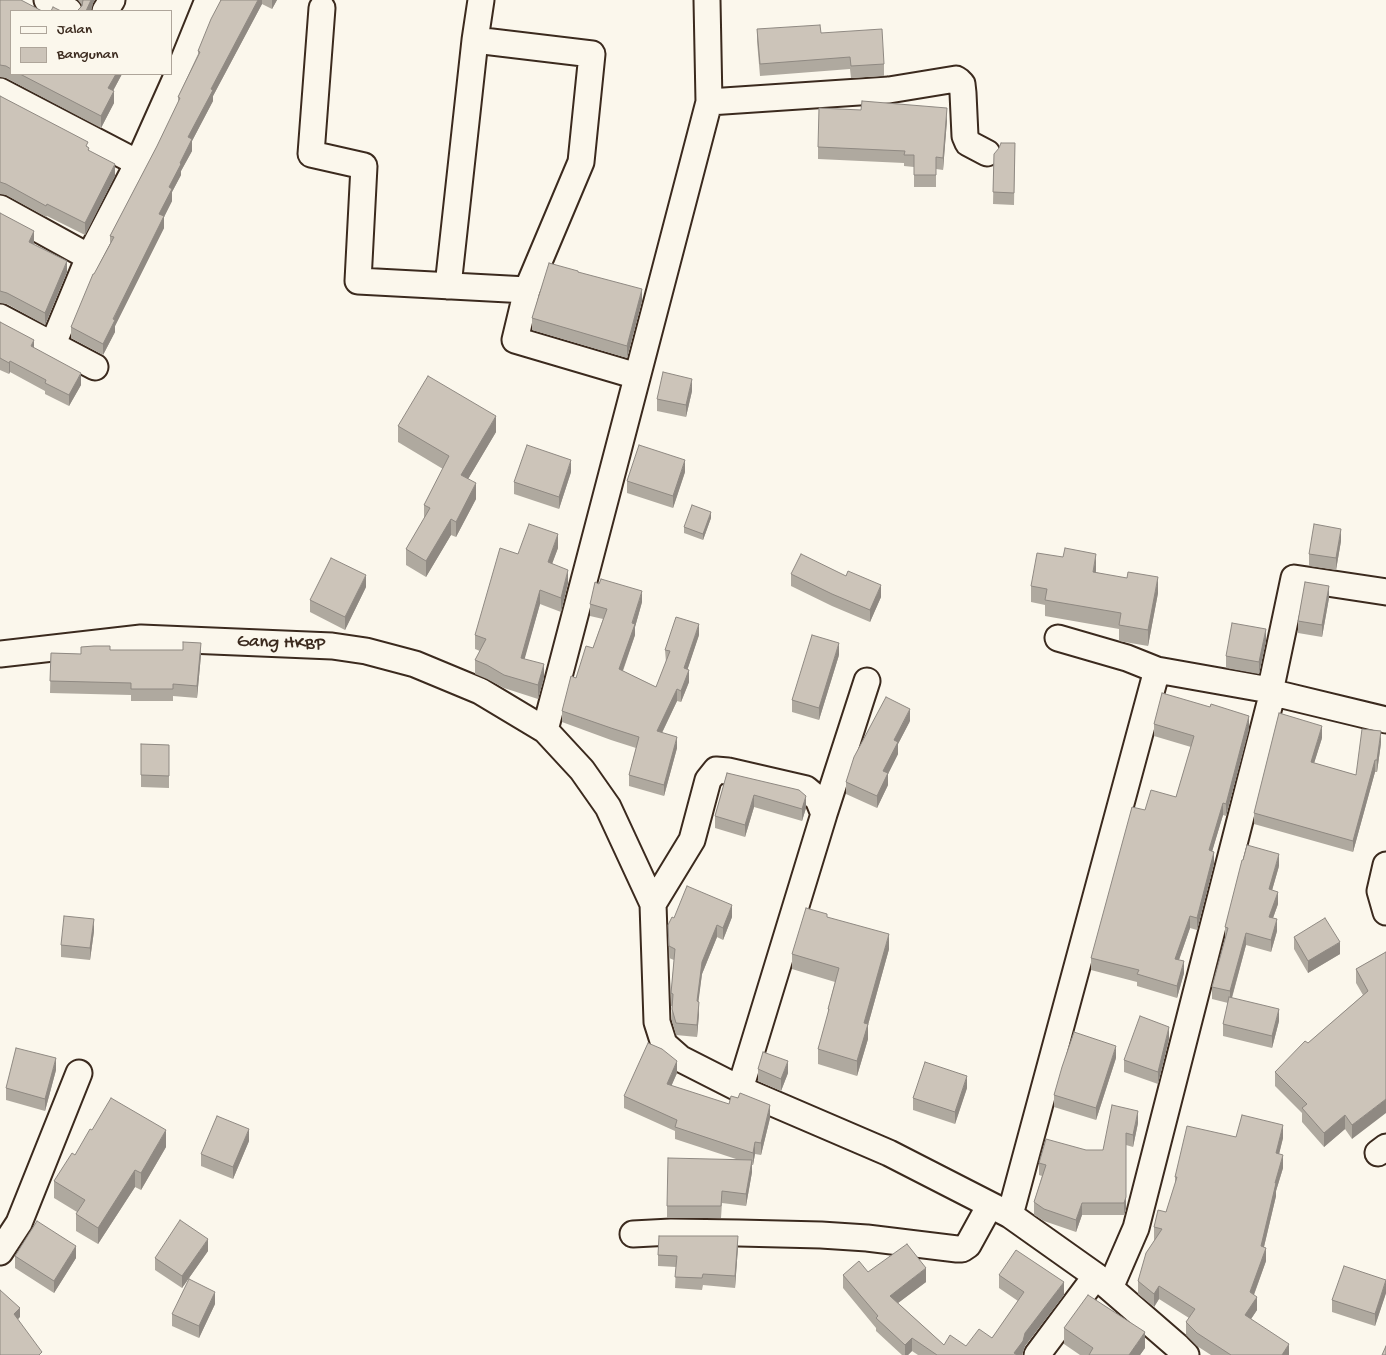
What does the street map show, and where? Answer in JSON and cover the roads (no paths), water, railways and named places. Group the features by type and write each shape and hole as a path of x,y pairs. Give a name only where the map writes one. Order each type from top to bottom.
{"street":[{"path":"47,0 67,10"},
{"path":"175,67 208,0"},
{"path":"448,286 475,40 482,0"},
{"path":"545,730 709,102 707,0"},
{"path":"322,8 310,154 364,166 358,281 527,290"},
{"path":"475,40 592,54 581,162 527,290 515,340 637,376"},
{"path":"54,344 89,257 138,163 172,75"},
{"path":"709,102 889,90 956,79 962,84 965,136 968,143 987,153"},
{"path":"0,91 138,163"},
{"path":"0,208 89,257"},
{"path":"0,318 54,344 95,367"},
{"path":"1037,1355 1103,1282 1136,1228 1271,699 1270,692 1294,578 1386,592"},
{"name":"Gang HKBP","path":"0,654 141,638 332,646 366,651 415,664 480,691 545,730 582,770 608,807 653,904"},
{"path":"1058,638 1127,658 1157,670 1264,689 1386,720"},
{"path":"633,1234 700,1232 821,1235 867,1238 957,1249 968,1245 1000,1210 1157,670"},
{"path":"740,1089 824,814 867,681"},
{"path":"824,814 818,799 806,789 728,771 716,770 708,780 692,840 653,904 657,1022 664,1044 681,1059 740,1089 889,1153 1000,1210 1103,1282 1186,1355"},
{"path":"1386,865 1380,891 1386,912"},
{"path":"0,1252 19,1223 78,1073"}]}
